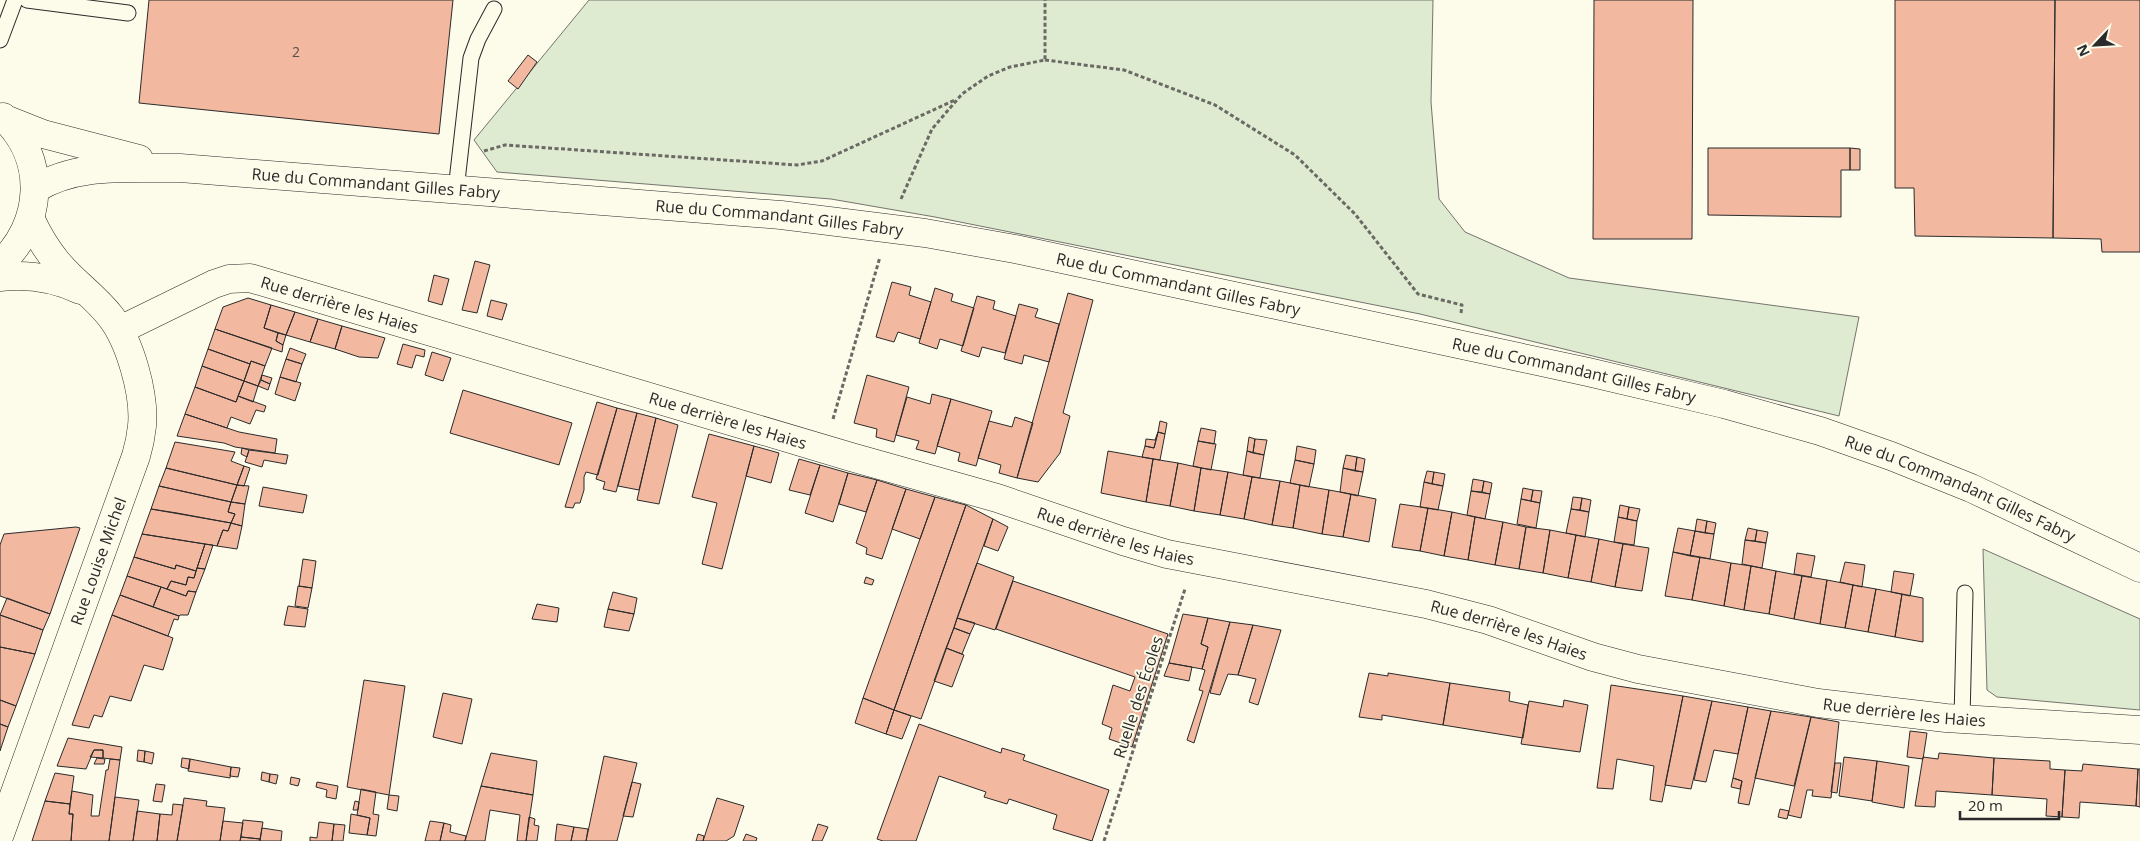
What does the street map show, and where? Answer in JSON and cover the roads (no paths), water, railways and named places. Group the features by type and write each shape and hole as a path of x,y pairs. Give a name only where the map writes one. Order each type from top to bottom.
{"street":[{"name":"Rue du Commandant Gilles Fabry","path":"2,117 49,135 180,168"},
{"path":"0,264 18,244 30,220 36,189 29,155 16,132 2,117"},
{"name":"Rue du Commandant Gilles Fabry","path":"36,189 53,178 75,172 102,169 180,168 781,215 940,235 1015,249 1456,343 1706,400 1846,440 1979,491 2140,568"},
{"name":"Rue Louise Michel","path":"0,834 140,440 142,425 140,390 120,330 111,317 57,262 30,220"},
{"name":"Rue Louise Michel","path":"0,277 29,276 53,280 88,293"},
{"name":"Rue derrière les Haies","path":"120,330 214,284 229,279 250,278 997,498 1123,541 1193,560 1449,609 1488,620 1593,657 1638,669 1818,703 1886,712 1962,719 2140,730"}],"lane":[{"path":"0,40 15,0"},
{"path":"27,0 128,13"},
{"path":"456,190 471,58 478,39 494,9"},
{"path":"1962,719 1965,593"}]}
